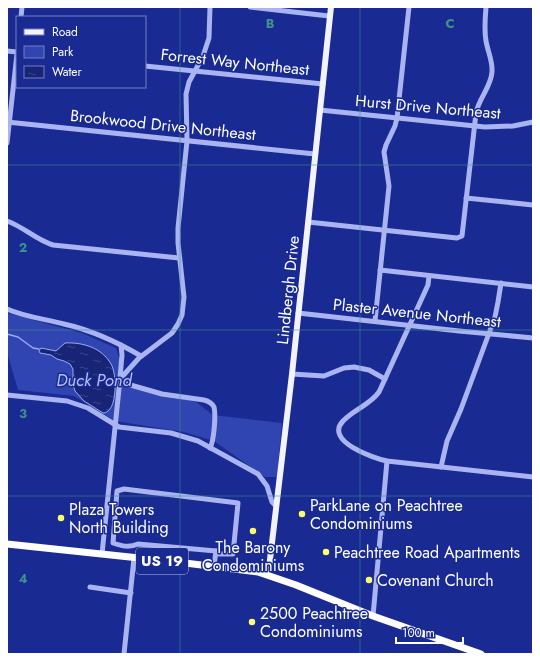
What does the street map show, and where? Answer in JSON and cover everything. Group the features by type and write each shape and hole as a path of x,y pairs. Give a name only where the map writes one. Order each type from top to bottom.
{"highway":[{"name":"US 19","path":"7,544 251,570 267,574 373,616 478,654"}],"main road":[{"name":"Lindbergh Drive","path":"267,574 269,568 292,374 331,7"}],"street":[{"path":"120,380 141,356 172,333 182,315 184,297 179,258 178,228 187,141 186,94 189,82 209,38 210,7"},
{"path":"250,7 329,16"},
{"path":"375,321 389,186 384,152 396,126 409,7"},
{"path":"308,222 457,238 462,236 477,108 489,84 492,72 492,64 486,42 486,7"},
{"path":"7,143 8,122 16,61"},
{"name":"Forrest Way Northeast","path":"146,66 323,84"},
{"name":"Hurst Drive Northeast","path":"320,110 474,126 513,126 533,122"},
{"name":"Brookwood Drive Northeast","path":"8,122 315,154"},
{"path":"466,198 533,205"},
{"path":"7,222 19,227 38,240 53,245 179,258"},
{"path":"380,270 533,287"},
{"path":"429,276 428,285 376,397 343,421 339,432 342,439 351,446 387,462 533,477"},
{"path":"441,467 447,441 461,409 497,310 501,283"},
{"path":"7,309 27,316 78,327 121,345 141,356"},
{"name":"Plaster Avenue Northeast","path":"298,312 533,338"},
{"path":"102,554 116,425 122,355 121,345"},
{"path":"292,374 324,376 344,368 354,367 369,370 385,379"},
{"path":"120,380 162,394 209,402 213,406 215,412 213,441 210,448"},
{"path":"7,395 58,400 72,403 88,408 123,428 180,435 198,441 258,474 267,486 272,502 276,506"},
{"path":"373,616 387,462"},
{"path":"124,489 238,502 233,554 219,554 216,551 138,544 132,547 121,546 113,542 116,508 117,491 124,489"},
{"path":"108,496 117,498"},
{"path":"107,506 116,508"},
{"path":"214,566 216,551"},
{"path":"124,654 134,558"},
{"path":"90,587 131,593"}],"green space":[{"path":"7,313 82,333 116,348 128,386 196,402 213,415 282,423 277,477 265,477 214,441 184,432 115,421 74,396 18,390 7,352"}],"water":[{"name":"Duck Pond","path":"65,343 91,347 103,354 111,364 114,375 115,392 114,400 108,411 103,413 84,401 75,391 73,385 73,369 70,364 51,355 40,353 39,351 41,348 56,351"}],"waterway":[{"path":"7,334 18,337 33,348 39,349"}],"place":[{"name":"ParkLane on Peachtree Condominiums","path":"302,514"},
{"name":"Plaza Towers North Building","path":"61,518"},
{"name":"The Barony Condominiums","path":"253,531"},
{"name":"Peachtree Road Apartments","path":"326,552"},
{"name":"Covenant Church","path":"369,580"},
{"name":"2500 Peachtree Condominiums","path":"252,622"}]}
